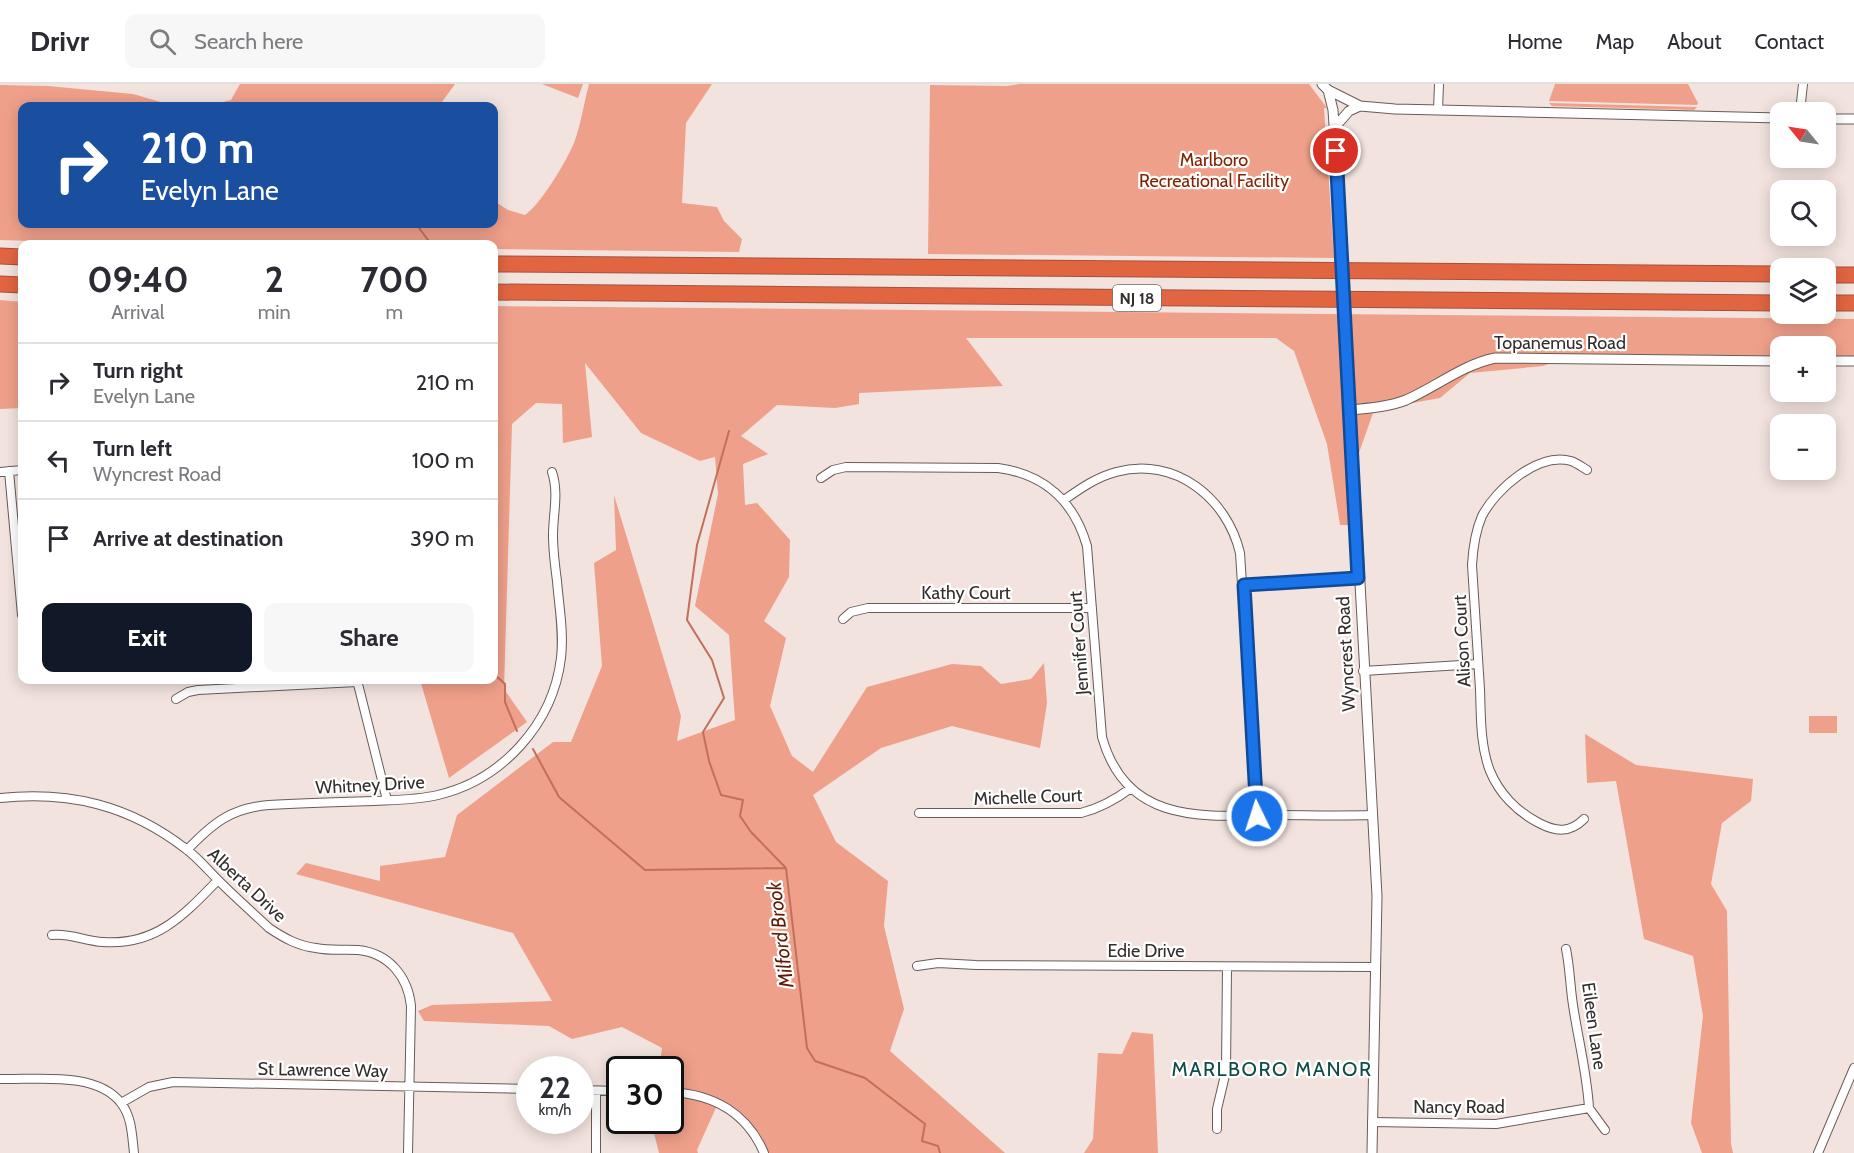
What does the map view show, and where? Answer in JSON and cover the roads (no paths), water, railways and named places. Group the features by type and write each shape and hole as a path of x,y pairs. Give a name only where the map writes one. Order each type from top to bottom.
{"highway":[{"path":"0,256 18,257"},
{"name":"NJ 18","path":"498,264 1770,274"},
{"path":"1836,275 1854,275"},
{"path":"0,284 18,285"},
{"name":"NJ 18","path":"498,292 1770,303"},
{"path":"1836,303 1854,303"}],"street":[{"path":"1438,110 1439,84"},
{"path":"1801,102 1803,84"},
{"path":"1325,87 1360,106 1770,118"},
{"name":"Wyncrest Road","path":"1325,87 1334,110 1377,896 1372,1153"},
{"path":"1335,127 1349,111 1360,106"},
{"path":"1836,119 1854,119"},
{"name":"Topanemus Road","path":"1350,410 1383,406 1404,400 1471,365 1495,358 1770,361"},
{"path":"1836,361 1854,361"},
{"name":"Alison Court","path":"1584,819 1572,828 1555,830 1536,822 1523,814 1501,791 1490,772 1485,752 1478,664 1473,552 1477,528 1487,507 1510,481 1538,465 1556,460 1568,460 1587,470"},
{"name":"Jennifer Court","path":"821,478 833,470 846,467 998,468 1017,471 1044,483 1064,500 1080,526 1087,546 1102,737 1110,760 1131,788 1160,807 1183,813 1257,816 1372,815"},
{"path":"1064,500 1095,479 1122,470 1152,469 1181,477 1208,495 1229,522 1238,543 1244,585 1257,816"},
{"path":"4,472 18,583"},
{"name":"Whitney Drive","path":"187,850 217,821 247,808 438,795 478,780 496,769 521,746 549,702 558,673 562,637 553,537 556,483 552,472"},
{"path":"1244,585 1358,578"},
{"name":"Kathy Court","path":"843,619 851,612 868,608 1092,608"},
{"path":"1363,671 1478,664"},
{"path":"176,699 188,692 198,690 304,684"},
{"path":"358,684 387,800"},
{"name":"Michelle Court","path":"919,813 1081,813 1115,800 1131,788"},
{"name":"Alberta Drive","path":"0,798 46,795 72,798 99,804 140,820 187,850 269,928 287,940 316,948 365,951 380,956 393,966 404,981 410,998 408,1153"},
{"path":"52,935 63,934 103,942 119,942 145,937 178,920 218,880"},
{"name":"Eileen Lane","path":"1566,949 1571,970 1573,1003 1589,1108"},
{"name":"Edie Drive","path":"917,966 938,963 976,966 1374,967"},
{"path":"1217,1129 1217,1109 1226,1071 1227,967"},
{"path":"1818,1153 1854,1068"},
{"path":"0,1079 84,1081 103,1088 121,1103 130,1123 134,1153"},
{"name":"St Lawrence Way","path":"121,1103 149,1087 172,1082 516,1089"},
{"path":"596,1153 596,1091 606,1091"},
{"path":"684,1094 703,1097 729,1109 746,1123 764,1153"},
{"path":"1589,1108 1605,1130"},
{"name":"Nancy Road","path":"1372,1122 1496,1124 1589,1108"}],"waterway":[{"name":"Milford Brook","path":"419,228 428,240"},
{"path":"729,431 697,545 687,620 712,660 724,698 703,732 709,761 721,795 743,800 740,816 751,832 785,867"},
{"name":"Milford Brook","path":"498,678 505,684 505,702 517,731"},
{"name":"Milford Brook","path":"533,749 559,797 645,870 786,868 807,1048 815,1061 865,1078 925,1124 922,1141 938,1146 940,1153"}],"district":[{"name":"MARLBORO MANOR","path":"1272,1069"}],"park label":[{"name":"Marlboro Recreational Facility","path":"1214,170"}]}
